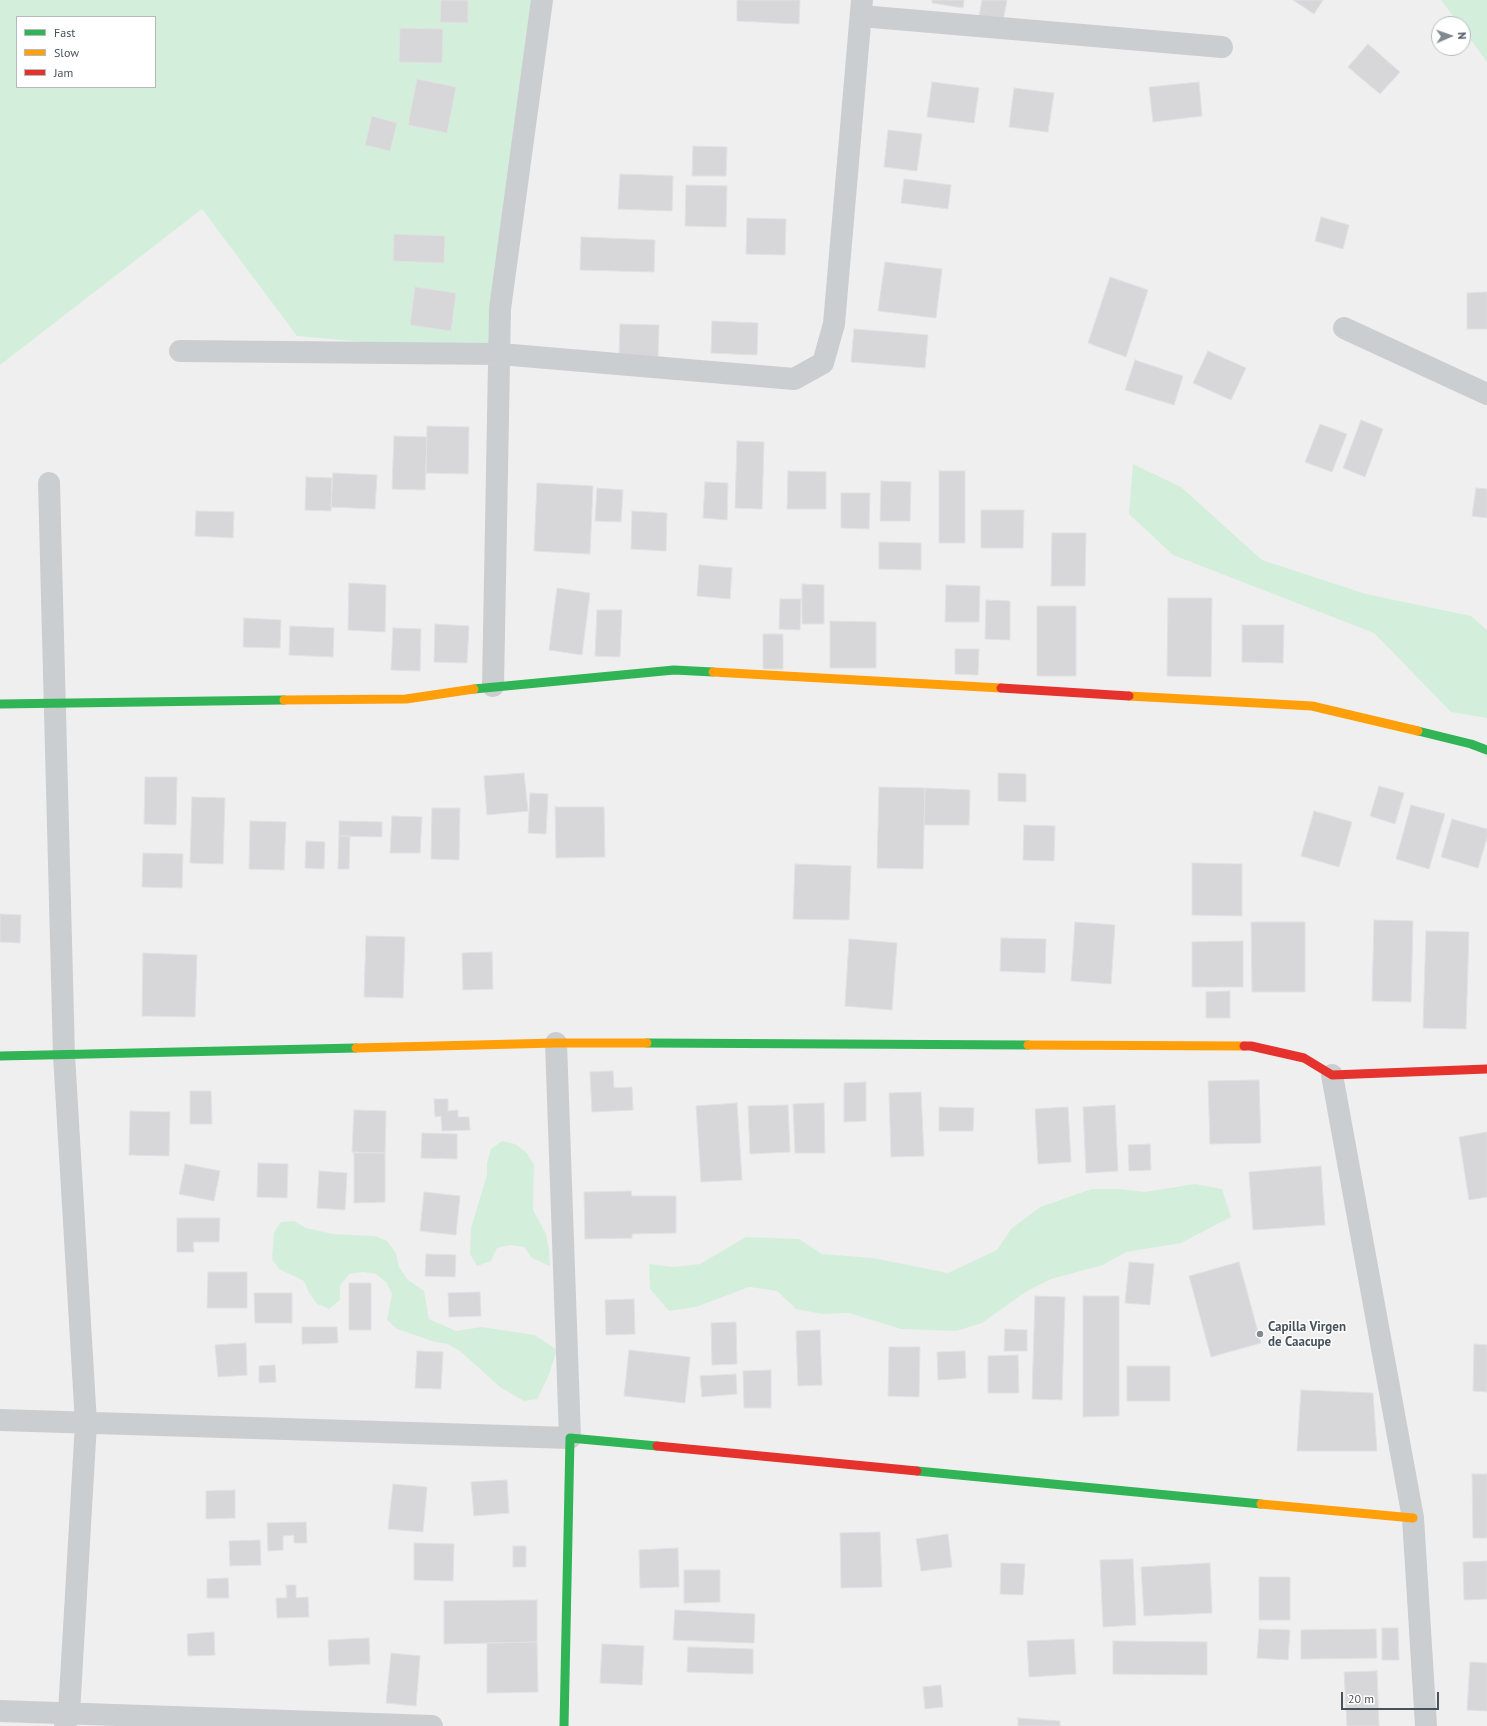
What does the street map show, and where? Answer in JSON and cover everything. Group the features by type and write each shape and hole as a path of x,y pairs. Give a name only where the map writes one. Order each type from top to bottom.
{"street":[{"path":"493,686 500,309 542,0"},
{"path":"180,351 500,354 794,378 823,363 834,324 861,8 1222,47"},
{"path":"1344,328 1487,394"},
{"path":"49,483 64,1055 86,1423 67,1720"},
{"path":"0,704 406,699 493,686 674,670 1312,706 1471,744 1487,750"},
{"path":"556,1043 570,1438 564,1726"},
{"path":"0,1056 556,1043 1251,1046 1304,1058 1332,1076 1487,1069"},
{"path":"1332,1076 1413,1518 1426,1726"},
{"path":"0,1420 570,1438 1413,1518"},
{"path":"0,1711 67,1720 432,1726"}],"green space":[{"path":"0,0 545,0 500,354 297,336 202,209 0,365"},
{"path":"1441,0 1487,0 1487,62 1471,40 1471,16 1453,16"},
{"path":"1133,464 1181,487 1262,560 1366,594 1471,616 1487,630 1487,718 1451,712 1374,633 1173,555 1129,514"},
{"path":"502,1141 515,1144 527,1153 534,1165 533,1210 546,1234 550,1266 532,1258 524,1247 510,1245 497,1248 491,1261 477,1266 470,1254 471,1228 487,1175 487,1163 491,1149"},
{"path":"1195,1184 1222,1189 1231,1217 1181,1243 1126,1252 1103,1265 1051,1279 1027,1291 982,1323 956,1331 901,1329 849,1313 822,1314 796,1309 777,1291 749,1287 696,1307 669,1311 650,1289 649,1264 674,1267 700,1264 746,1237 799,1239 822,1254 873,1258 948,1273 997,1250 1011,1229 1040,1207 1092,1189 1120,1189 1145,1192"},
{"path":"294,1221 306,1228 333,1234 375,1236 387,1241 396,1253 399,1267 407,1279 424,1291 429,1319 456,1331 482,1327 535,1335 557,1350 548,1377 537,1399 524,1401 500,1387 460,1351 448,1344 435,1342 397,1329 387,1320 392,1294 386,1282 376,1274 363,1272 349,1274 340,1286 340,1300 329,1309 317,1304 309,1293 304,1281 279,1269 272,1259 274,1232 281,1222"}],"building":[{"path":"441,0 468,0 468,23 440,22"},
{"path":"737,0 800,0 799,24 737,21"},
{"path":"932,0 964,0 963,8 932,3"},
{"path":"982,0 1007,0 1003,21 979,17"},
{"path":"1293,0 1323,0 1314,14"},
{"path":"400,28 443,29 442,63 399,62"},
{"path":"1368,44 1400,72 1380,94 1348,67"},
{"path":"417,79 456,87 447,133 408,125"},
{"path":"932,82 979,88 974,123 927,117"},
{"path":"1199,82 1202,116 1153,122 1149,87"},
{"path":"1014,88 1054,93 1048,132 1009,127"},
{"path":"372,116 397,123 390,151 365,145"},
{"path":"888,130 922,134 917,171 884,167"},
{"path":"693,146 727,147 726,176 692,176"},
{"path":"620,174 673,176 672,211 618,209"},
{"path":"904,179 951,185 948,209 901,203"},
{"path":"686,185 727,186 726,227 685,226"},
{"path":"1321,217 1349,225 1343,249 1315,241"},
{"path":"747,218 786,219 785,255 746,254"},
{"path":"394,234 445,236 444,263 393,261"},
{"path":"581,237 655,240 654,272 580,270"},
{"path":"885,262 942,269 936,318 878,311"},
{"path":"1110,277 1148,290 1126,357 1088,343"},
{"path":"415,287 456,293 451,331 410,325"},
{"path":"1487,292 1487,329 1467,329 1467,293"},
{"path":"712,321 758,323 757,355 711,353"},
{"path":"620,324 659,325 658,358 619,357"},
{"path":"854,329 928,335 925,368 851,362"},
{"path":"1208,351 1246,368 1231,400 1193,383"},
{"path":"1135,360 1183,376 1174,405 1125,390"},
{"path":"1361,420 1383,429 1365,477 1343,468"},
{"path":"1320,424 1347,434 1332,472 1305,462"},
{"path":"427,426 469,427 468,474 426,473"},
{"path":"394,436 427,437 425,490 392,489"},
{"path":"737,441 764,442 762,509 735,508"},
{"path":"788,471 826,472 826,509 787,509"},
{"path":"939,471 965,471 965,543 939,543"},
{"path":"333,473 377,475 375,509 331,507"},
{"path":"306,477 332,478 331,511 305,510"},
{"path":"881,481 911,482 910,521 880,521"},
{"path":"705,482 728,483 727,520 703,518"},
{"path":"537,483 593,486 590,554 534,551"},
{"path":"597,488 623,490 621,522 595,521"},
{"path":"1476,488 1487,489 1487,518 1472,516"},
{"path":"841,493 870,493 869,529 841,528"},
{"path":"981,510 1024,510 1023,548 981,548"},
{"path":"196,511 234,512 233,538 195,536"},
{"path":"632,511 667,513 666,551 631,549"},
{"path":"1052,533 1086,533 1085,586 1051,586"},
{"path":"879,542 921,543 921,570 879,569"},
{"path":"699,565 732,568 730,599 697,596"},
{"path":"349,583 386,585 385,632 348,630"},
{"path":"802,584 824,585 824,624 802,624"},
{"path":"946,585 980,586 979,622 945,622"},
{"path":"557,588 590,593 582,655 549,650"},
{"path":"1168,598 1212,598 1211,677 1167,676"},
{"path":"780,599 801,599 800,630 779,629"},
{"path":"986,600 1010,601 1010,640 985,639"},
{"path":"1037,606 1076,606 1076,676 1037,676"},
{"path":"597,610 622,610 620,657 595,656"},
{"path":"244,618 281,620 280,648 243,647"},
{"path":"830,621 876,622 876,668 830,668"},
{"path":"435,624 469,626 467,663 434,662"},
{"path":"1242,625 1284,625 1283,663 1242,662"},
{"path":"290,626 334,628 333,657 289,655"},
{"path":"393,628 421,629 420,671 391,670"},
{"path":"763,634 783,634 783,669 763,669"},
{"path":"955,649 979,649 978,675 955,674"},
{"path":"524,773 528,811 487,815 484,776"},
{"path":"998,773 1026,774 1026,802 998,801"},
{"path":"145,777 177,777 176,825 144,824"},
{"path":"1379,786 1404,793 1395,824 1370,816"},
{"path":"879,787 925,788 923,869 877,868"},
{"path":"925,788 970,790 969,825 924,825"},
{"path":"530,793 548,794 546,834 528,833"},
{"path":"192,797 225,798 223,864 190,863"},
{"path":"1411,805 1445,814 1429,869 1396,859"},
{"path":"555,807 604,807 605,857 556,858"},
{"path":"432,808 460,808 459,860 431,859"},
{"path":"1314,811 1352,822 1339,867 1301,856"},
{"path":"392,816 422,817 420,853 390,853"},
{"path":"1452,819 1487,829 1487,838 1478,868 1441,857"},
{"path":"250,821 286,822 284,870 249,869"},
{"path":"339,821 382,822 382,837 339,836"},
{"path":"1024,825 1055,826 1054,861 1023,860"},
{"path":"339,836 350,836 349,869 338,869"},
{"path":"306,841 325,842 324,869 305,868"},
{"path":"143,853 183,854 182,888 142,887"},
{"path":"1192,863 1242,864 1242,916 1192,915"},
{"path":"795,864 851,866 849,920 793,919"},
{"path":"0,914 21,915 20,943 0,942"},
{"path":"1374,920 1413,921 1411,1002 1372,1001"},
{"path":"1075,922 1115,925 1111,984 1071,981"},
{"path":"1251,922 1305,922 1305,992 1252,992"},
{"path":"1426,931 1469,932 1466,1029 1423,1028"},
{"path":"366,936 405,937 403,998 364,997"},
{"path":"1001,938 1046,939 1045,973 1000,971"},
{"path":"849,939 897,943 892,1010 845,1006"},
{"path":"1243,941 1243,987 1192,987 1192,942"},
{"path":"492,952 493,989 463,990 462,953"},
{"path":"143,953 197,955 195,1017 142,1016"},
{"path":"1230,991 1230,1018 1206,1018 1206,992"},
{"path":"613,1071 614,1088 632,1087 633,1110 592,1112 590,1072"},
{"path":"1259,1080 1261,1143 1210,1144 1208,1081"},
{"path":"866,1082 866,1121 844,1122 844,1083"},
{"path":"190,1091 211,1091 212,1124 190,1124"},
{"path":"921,1092 924,1156 891,1157 889,1093"},
{"path":"434,1099 448,1099 448,1111 458,1110 458,1117 469,1117 470,1130 442,1131 441,1116 435,1117"},
{"path":"737,1103 742,1180 701,1182 696,1106"},
{"path":"824,1103 825,1153 795,1153 793,1104"},
{"path":"788,1105 790,1152 750,1154 748,1106"},
{"path":"1115,1105 1118,1171 1086,1173 1083,1107"},
{"path":"939,1107 974,1108 973,1131 939,1131"},
{"path":"1068,1107 1071,1162 1038,1164 1035,1109"},
{"path":"354,1110 386,1111 385,1153 352,1152"},
{"path":"130,1111 170,1112 169,1156 129,1155"},
{"path":"1487,1132 1487,1197 1469,1200 1459,1137"},
{"path":"422,1133 457,1134 457,1159 421,1158"},
{"path":"1150,1144 1151,1170 1129,1171 1128,1145"},
{"path":"354,1153 385,1153 385,1202 354,1203"},
{"path":"258,1163 288,1164 287,1198 257,1197"},
{"path":"185,1164 220,1171 214,1201 179,1194"},
{"path":"1321,1166 1325,1225 1253,1230 1249,1172"},
{"path":"319,1171 347,1173 345,1210 317,1208"},
{"path":"631,1191 632,1196 676,1196 676,1233 632,1234 632,1238 585,1239 584,1192"},
{"path":"424,1192 460,1196 456,1235 420,1231"},
{"path":"177,1218 220,1218 219,1242 193,1242 194,1252 177,1252"},
{"path":"426,1254 456,1255 455,1277 425,1276"},
{"path":"1129,1262 1154,1264 1150,1305 1125,1303"},
{"path":"1239,1262 1261,1343 1211,1357 1189,1276"},
{"path":"208,1272 247,1272 247,1308 207,1308"},
{"path":"349,1283 371,1283 371,1330 349,1330"},
{"path":"480,1292 481,1316 449,1317 448,1293"},
{"path":"254,1293 292,1293 292,1323 255,1323"},
{"path":"1035,1296 1065,1297 1062,1400 1032,1399"},
{"path":"1083,1296 1119,1296 1119,1416 1083,1417"},
{"path":"634,1299 635,1334 606,1335 605,1300"},
{"path":"736,1322 737,1364 712,1365 711,1323"},
{"path":"302,1327 337,1327 338,1343 302,1344"},
{"path":"1005,1329 1027,1330 1027,1351 1004,1351"},
{"path":"820,1330 822,1385 798,1386 796,1331"},
{"path":"246,1343 247,1375 218,1377 215,1345"},
{"path":"1474,1344 1487,1345 1487,1392 1473,1391"},
{"path":"889,1347 920,1347 919,1397 888,1396"},
{"path":"629,1350 690,1357 685,1403 624,1396"},
{"path":"417,1351 443,1352 441,1389 415,1388"},
{"path":"965,1351 966,1378 938,1380 937,1352"},
{"path":"1018,1355 1019,1393 988,1393 988,1356"},
{"path":"275,1365 276,1382 259,1383 259,1366"},
{"path":"1127,1366 1170,1366 1170,1401 1127,1401"},
{"path":"771,1370 771,1408 744,1408 743,1371"},
{"path":"736,1374 737,1394 702,1397 700,1376"},
{"path":"1301,1390 1373,1393 1377,1451 1297,1451"},
{"path":"1472,1474 1487,1474 1487,1538 1473,1538"},
{"path":"507,1480 509,1513 474,1516 471,1482"},
{"path":"393,1484 427,1487 423,1532 388,1529"},
{"path":"235,1490 235,1518 206,1519 206,1491"},
{"path":"306,1522 307,1543 294,1543 294,1535 283,1536 283,1550 268,1551 267,1523"},
{"path":"880,1532 882,1587 841,1588 840,1533"},
{"path":"948,1534 952,1567 921,1571 916,1539"},
{"path":"260,1540 261,1565 230,1566 229,1541"},
{"path":"414,1543 454,1544 453,1581 414,1580"},
{"path":"513,1546 526,1546 526,1567 513,1567"},
{"path":"678,1548 679,1587 640,1588 639,1550"},
{"path":"1133,1559 1136,1625 1103,1627 1100,1560"},
{"path":"1487,1561 1487,1599 1464,1600 1463,1562"},
{"path":"1001,1563 1025,1564 1023,1595 1000,1594"},
{"path":"1210,1563 1212,1613 1144,1616 1141,1567"},
{"path":"684,1570 720,1570 720,1602 684,1603"},
{"path":"1259,1577 1290,1577 1290,1620 1259,1620"},
{"path":"228,1578 229,1598 207,1598 207,1579"},
{"path":"286,1585 296,1585 296,1598 308,1597 309,1617 277,1618 276,1598 287,1598"},
{"path":"537,1600 537,1642 444,1644 444,1601"},
{"path":"675,1610 755,1614 754,1643 673,1640"},
{"path":"1382,1628 1398,1628 1399,1660 1382,1660"},
{"path":"1259,1629 1290,1630 1288,1660 1257,1658"},
{"path":"1376,1629 1377,1658 1301,1659 1301,1630"},
{"path":"214,1632 215,1655 188,1656 187,1634"},
{"path":"369,1638 370,1664 329,1666 328,1640"},
{"path":"1074,1639 1076,1674 1029,1677 1027,1641"},
{"path":"1113,1641 1207,1642 1207,1675 1113,1674"},
{"path":"537,1642 538,1692 487,1693 487,1643"},
{"path":"602,1644 644,1646 642,1685 600,1683"},
{"path":"688,1647 753,1649 753,1674 687,1672"},
{"path":"391,1653 420,1656 416,1706 386,1703"},
{"path":"1470,1662 1487,1663 1487,1711 1467,1710"},
{"path":"1377,1671 1379,1726 1347,1726 1344,1672"},
{"path":"941,1685 943,1707 925,1709 923,1687"},
{"path":"1018,1718 1060,1721 1060,1726 1018,1726"}],"traffic: fast":[{"path":"474,689 674,670 713,672"},
{"path":"0,704 284,700"},
{"path":"1418,731 1471,744 1487,750"},
{"path":"647,1043 1028,1045"},
{"path":"0,1056 356,1048"},
{"path":"564,1726 570,1438 657,1446"},
{"path":"917,1471 1261,1504"}],"traffic: slow":[{"path":"713,672 1001,688"},
{"path":"284,700 406,699 474,689"},
{"path":"1129,696 1312,706 1418,731"},
{"path":"356,1048 556,1043 647,1043"},
{"path":"1028,1045 1244,1046"},
{"path":"1261,1504 1413,1518"}],"traffic: jam":[{"path":"1001,688 1129,696"},
{"path":"1244,1046 1251,1046 1304,1058 1332,1075 1487,1069"},
{"path":"657,1446 917,1471"}],"place":[{"name":"Capilla Virgen de Caacupe","path":"1260,1334"}]}
